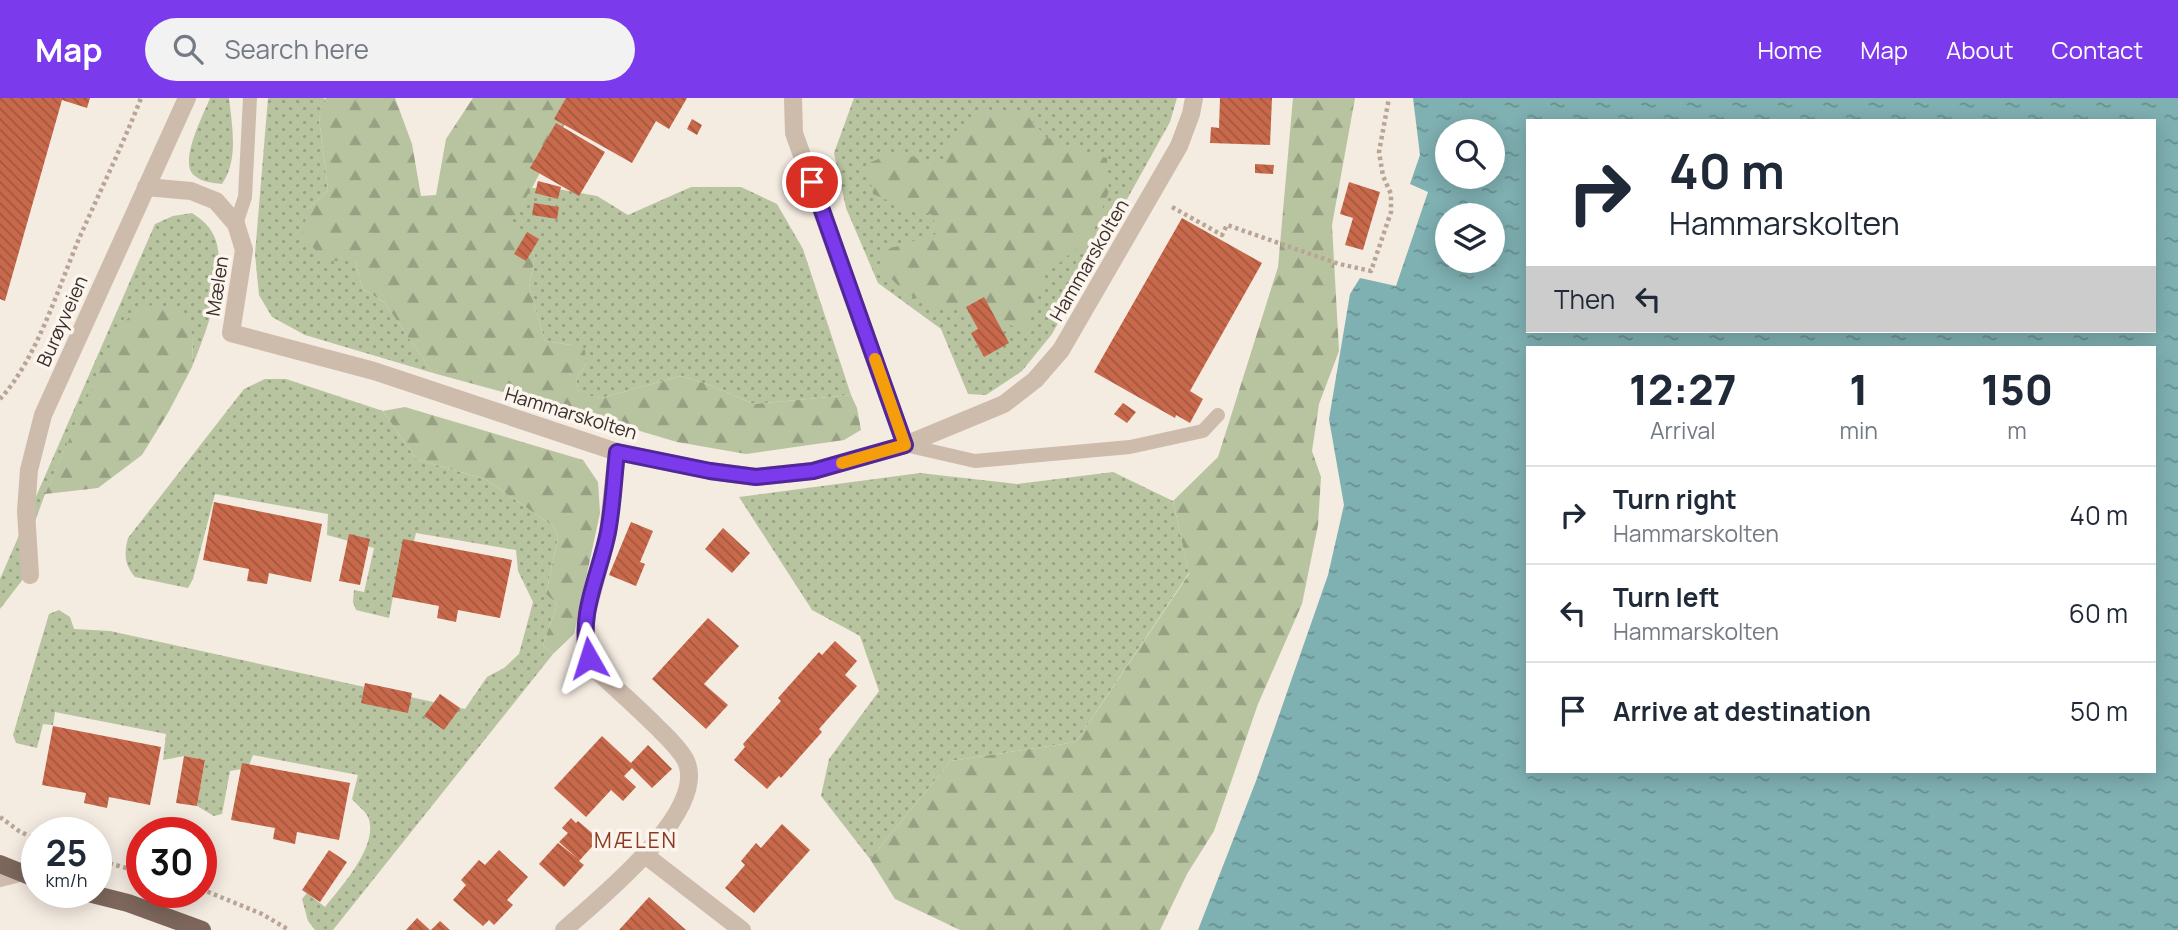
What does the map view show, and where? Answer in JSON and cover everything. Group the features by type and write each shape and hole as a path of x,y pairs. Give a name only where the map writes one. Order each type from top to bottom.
{"main road":[{"path":"0,864 19,873"},
{"path":"112,899 202,930"}],"street":[{"name":"Burøyveien","path":"30,575 26,511 29,470 40,425 70,353 187,98"},
{"path":"793,98 794,133 905,445"},
{"name":"Hammarskolten","path":"231,332 374,371 617,452 710,471 756,477 813,471 905,445 1004,404 1035,380 1060,350 1179,146 1194,98"},
{"path":"146,187 191,191 216,201 236,224"},
{"name":"Mælen","path":"231,332 244,250 236,224"},
{"path":"564,930 645,855 676,816 687,796 690,779 687,762 676,746 598,671 589,658 585,642 586,617 608,533 617,452"},
{"path":"645,855 742,930"},
{"path":"0,878 19,873"}],"lane":[{"path":"236,224 245,197 250,98"},
{"path":"905,445 975,460 1130,447 1203,431 1218,415"}],"path":[{"path":"0,399 33,349 141,98"},
{"path":"1150,195 1222,235 1227,225 1339,264 1371,271 1391,212 1391,194 1383,176 1379,152 1389,98"},
{"path":"0,817 21,832"},
{"path":"217,895 262,914 289,930"}],"green space":[{"path":"210,98 229,98 233,131 232,153 231,164 222,184 198,178 190,170 190,150"},
{"path":"268,98 326,100 319,118 328,190 308,209 325,261 355,261 363,289 384,302 433,373 305,335 272,317 259,295 255,254"},
{"path":"326,98 395,98 412,144 421,196 436,195 446,139 473,98 578,98 512,221 535,256 529,287 545,341 585,350 586,364 576,379 579,393 601,398 681,376 754,404 851,395 857,408 861,430 844,440 746,454 677,442 433,373 384,302 363,289 355,261 325,261 302,235 308,209 328,190 319,118"},
{"path":"854,98 1177,98 1170,122 1052,334 1022,371 986,395 968,394 941,329 878,283 846,208 834,153"},
{"path":"1293,98 1355,98 1332,225 1339,351 1319,404 1312,451 1321,477 1318,525 1302,604 1258,704 1214,831 1187,874 1160,930 960,930 895,899 870,859 951,761 1076,742 1189,574 1173,501 1218,457 1278,267"},
{"path":"979,109 1025,112 1046,137 1082,152 1107,158 1109,191 1092,235 1045,275 1025,333 988,313 935,308 906,293 881,269 882,251 939,233 931,214 912,211 873,194 867,164 894,152 941,165 953,136"},
{"path":"691,187 741,187 777,204 803,249 851,395 754,404 681,376 601,398 579,394 576,379 586,364 571,345 545,341 529,287 535,256 511,221 532,188 552,188 597,196 628,215"},
{"path":"192,213 207,225 214,236 219,256 219,272 209,322 192,367 193,336 119,328 45,494 25,549 27,574 0,609 0,579 155,224 173,216"},
{"path":"142,305 167,306 185,313 193,336 192,367 142,455 98,488 45,494 118,328"},
{"path":"265,379 286,379 383,411 416,459 485,479 553,526 558,537 546,594 557,604 543,645 553,654 333,930 315,930 308,921 302,899 307,893 325,907 365,851 370,826 367,815 352,799 358,775 253,755 248,768 230,771 222,814 214,816 197,806 205,760 184,756 163,760 166,734 55,712 53,725 43,724 37,748 16,743 13,735 49,614 59,610 70,617 74,629 110,631 465,709 487,677 504,668 519,654 533,602 518,571 516,550 416,533 412,550 402,549 389,618 356,610 353,602 354,590 364,592 374,548 327,535 328,514 215,494 193,579 188,588 135,577 126,559 128,538 244,389"},
{"path":"405,407 583,460 598,482 600,513 574,634 553,654 543,645 557,604 546,594 558,537 553,526 485,479 416,459 383,411"},
{"path":"1113,472 1173,501 1189,573 1076,742 951,761 870,859 821,796 829,759 879,691 860,636 812,610 739,497 920,473 1017,484"}],"water":[{"path":"1413,98 2178,98 2178,930 1198,930 1256,781 1328,575 1344,505 1329,419 1350,294 1360,278 1396,286 1428,192 1410,184 1420,155"}],"building":[{"path":"0,98 90,98 87,108 62,100 5,301 0,299"},
{"path":"566,98 687,98 669,129 656,121 632,163 554,119"},
{"path":"1220,98 1272,98 1270,145 1210,143 1211,127 1219,128"},
{"path":"692,119 702,125 697,135 687,129"},
{"path":"556,123 605,152 579,196 530,168"},
{"path":"1255,164 1274,165 1273,174 1255,173"},
{"path":"538,181 561,187 558,199 535,193"},
{"path":"1349,182 1380,192 1363,250 1345,245 1353,218 1340,214"},
{"path":"534,203 559,207 557,219 532,215"},
{"path":"1182,218 1262,263 1190,391 1203,399 1190,423 1176,415 1175,418 1094,372"},
{"path":"527,232 539,239 526,261 514,254"},
{"path":"984,297 1009,343 984,357 971,333 978,329 966,307"},
{"path":"1123,403 1136,412 1127,423 1114,414"},
{"path":"214,502 322,524 311,582 269,573 267,584 247,581 249,569 203,560"},
{"path":"631,522 653,531 640,562 645,564 636,586 609,575"},
{"path":"723,528 750,553 732,573 705,549"},
{"path":"349,534 370,539 360,585 339,581"},
{"path":"403,539 512,560 500,618 458,610 456,622 437,618 439,606 392,597"},
{"path":"708,618 739,646 704,684 728,705 706,729 652,679"},
{"path":"835,641 857,661 845,675 857,686 819,729 822,732 781,778 779,776 767,789 734,760 745,747 743,744 781,701 778,698 819,652 822,655"},
{"path":"365,683 412,693 408,713 361,703"},
{"path":"440,694 460,708 444,730 424,716"},
{"path":"53,726 161,747 150,805 109,797 107,808 84,803 86,793 42,785"},
{"path":"602,736 631,763 648,745 672,769 652,788 632,768 624,776 636,787 623,801 611,790 586,817 554,788"},
{"path":"184,756 205,760 197,806 176,803"},
{"path":"242,763 350,783 339,840 297,832 295,844 273,839 275,828 231,820"},
{"path":"571,818 599,839 579,861 584,865 564,887 539,864 558,843 577,858 559,842 568,833 562,828"},
{"path":"782,824 810,850 754,913 725,888 745,865 741,861 756,843 761,848"},
{"path":"329,850 347,862 320,902 302,890"},
{"path":"499,850 528,877 507,900 513,905 494,925 489,920 483,926 453,900 466,885 461,880 479,860 485,865"},
{"path":"649,897 686,930 619,930"},
{"path":"417,918 430,930 406,930"},
{"path":"440,921 450,930 431,930"}],"slow traffic":[{"path":"842,463 905,445 875,359"}],"district":[{"name":"MÆLEN","path":"636,841"}],"route":[{"path":"589,658 585,642 586,617 608,533 617,452 710,471 756,477 813,471 905,445 812,182"}]}
